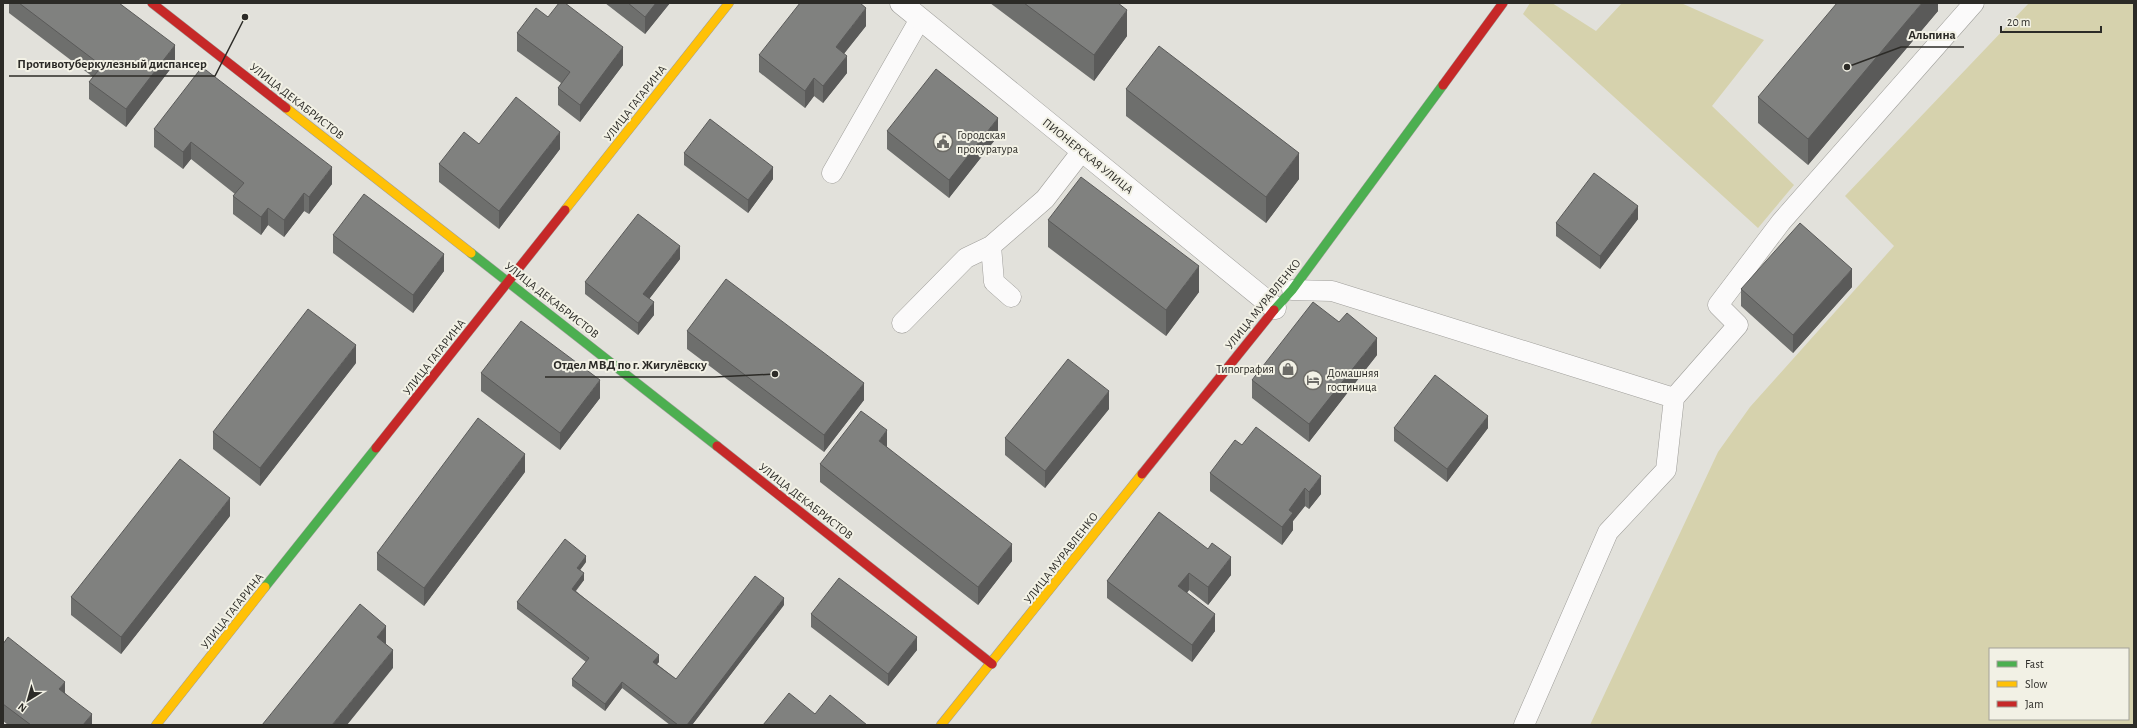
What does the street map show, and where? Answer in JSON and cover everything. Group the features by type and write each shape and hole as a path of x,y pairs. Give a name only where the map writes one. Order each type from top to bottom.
{"street":[{"name":"УЛИЦА ДЕКАБРИСТОВ","path":"152,3 509,282 992,664"},
{"name":"УЛИЦА ГАГАРИНА","path":"156,725 729,3"},
{"name":"ПИОНЕРСКАЯ УЛИЦА","path":"901,3 1275,308"},
{"name":"УЛИЦА МУРАВЛЕНКО","path":"942,725 1275,308 1292,290 1503,3"}],"lane":[{"path":"1524,725 1608,532 1666,470 1674,398 1738,325 1718,305 1782,222 1963,7"},
{"path":"832,173 920,19"},
{"path":"902,323 966,258 991,246 1045,199 1082,151"},
{"path":"991,246 994,282 1011,297"},
{"path":"1292,290 1332,292 1674,398"}],"shaded area":[{"path":"1530,3 1552,3 1596,31 1622,3 1681,3 1764,40 1712,106 1794,185 1758,228 1523,14"},
{"path":"2029,3 2134,3 2134,725 1590,725 1718,452 1750,407 1894,246 1845,196"}],"building":[{"path":"19,3 119,3 175,45 126,109 89,82 102,66"},
{"path":"559,3 565,3 623,47 580,105 558,88 570,72 517,33 536,8 548,17"},
{"path":"628,3 656,3 645,17"},
{"path":"800,3 860,3 866,8 836,47 847,56 823,86 814,78 805,91 759,55"},
{"path":"1024,3 1118,3 1127,10 1094,55"},
{"path":"1837,3 1922,3 1808,139 1758,97"},
{"path":"1159,46 1299,153 1266,197 1126,89"},
{"path":"202,67 332,167 309,197 304,193 284,220 268,208 261,217 233,196 244,183 191,142 183,152 154,129"},
{"name":"Городская прокуратура","path":"936,69 998,118 949,180 887,131"},
{"path":"516,97 560,132 499,211 439,164 464,132 479,144"},
{"path":"710,119 773,167 748,200 684,153"},
{"path":"1594,173 1638,206 1600,256 1556,223"},
{"path":"1081,177 1199,266 1166,310 1048,220"},
{"path":"364,194 444,254 413,295 333,235"},
{"path":"638,214 680,246 643,294 654,302 638,323 585,282"},
{"path":"1800,223 1852,269 1793,335 1741,289"},
{"path":"726,279 864,383 824,435 687,331"},
{"path":"1313,302 1339,322 1347,313 1377,338 1309,424 1252,380"},
{"path":"308,309 356,345 260,468 213,432"},
{"path":"521,321 600,380 560,433 481,373"},
{"path":"1068,359 1109,391 1045,471 1005,438"},
{"path":"1435,375 1488,416 1447,469 1394,428"},
{"path":"861,411 887,430 879,441 1012,544 978,587 820,464"},
{"path":"478,418 525,454 424,588 377,553"},
{"path":"1256,427 1321,476 1309,492 1305,488 1289,510 1293,513 1282,527 1210,473 1235,440 1242,445"},
{"path":"180,459 230,498 121,637 71,597"},
{"path":"1159,512 1208,549 1212,543 1231,557 1208,587 1189,573 1178,586 1215,614 1192,645 1107,581"},
{"path":"565,539 586,556 577,568 584,573 572,589 659,655 653,662 676,679 755,576 784,598 687,725 678,725 622,682 605,704 572,679 589,658 517,602"},
{"path":"839,578 917,637 888,674 811,614"},
{"path":"360,604 386,626 377,637 393,650 332,725 262,725"},
{"path":"8,637 65,682 59,689 92,714 83,725 31,725 3,704 3,644"},
{"path":"789,693 815,714 830,695 867,725 763,725"}],"traffic: fast":[{"path":"1274,310 1292,290 1443,85"},
{"path":"471,253 717,446"},
{"path":"265,587 376,448"}],"traffic: slow":[{"path":"565,210 729,3"},
{"path":"286,108 471,253"},
{"path":"941,725 1142,474"},
{"path":"156,725 265,587"}],"traffic: jam":[{"path":"152,3 286,108"},
{"path":"1443,85 1503,3"},
{"path":"376,448 565,210"},
{"path":"1142,474 1274,310"},
{"path":"717,446 992,664"}],"place":[{"name":"Противотуберкулезный диспансер","path":"245,17"},
{"name":"Альпина","path":"1847,67"},
{"name":"Городская прокуратура","path":"943,142"},
{"name":"Типография","path":"1288,369"},
{"name":"Отдел МВД по г. Жигулёвску","path":"775,374"},
{"name":"Домашняя гостиница","path":"1313,380"}]}
